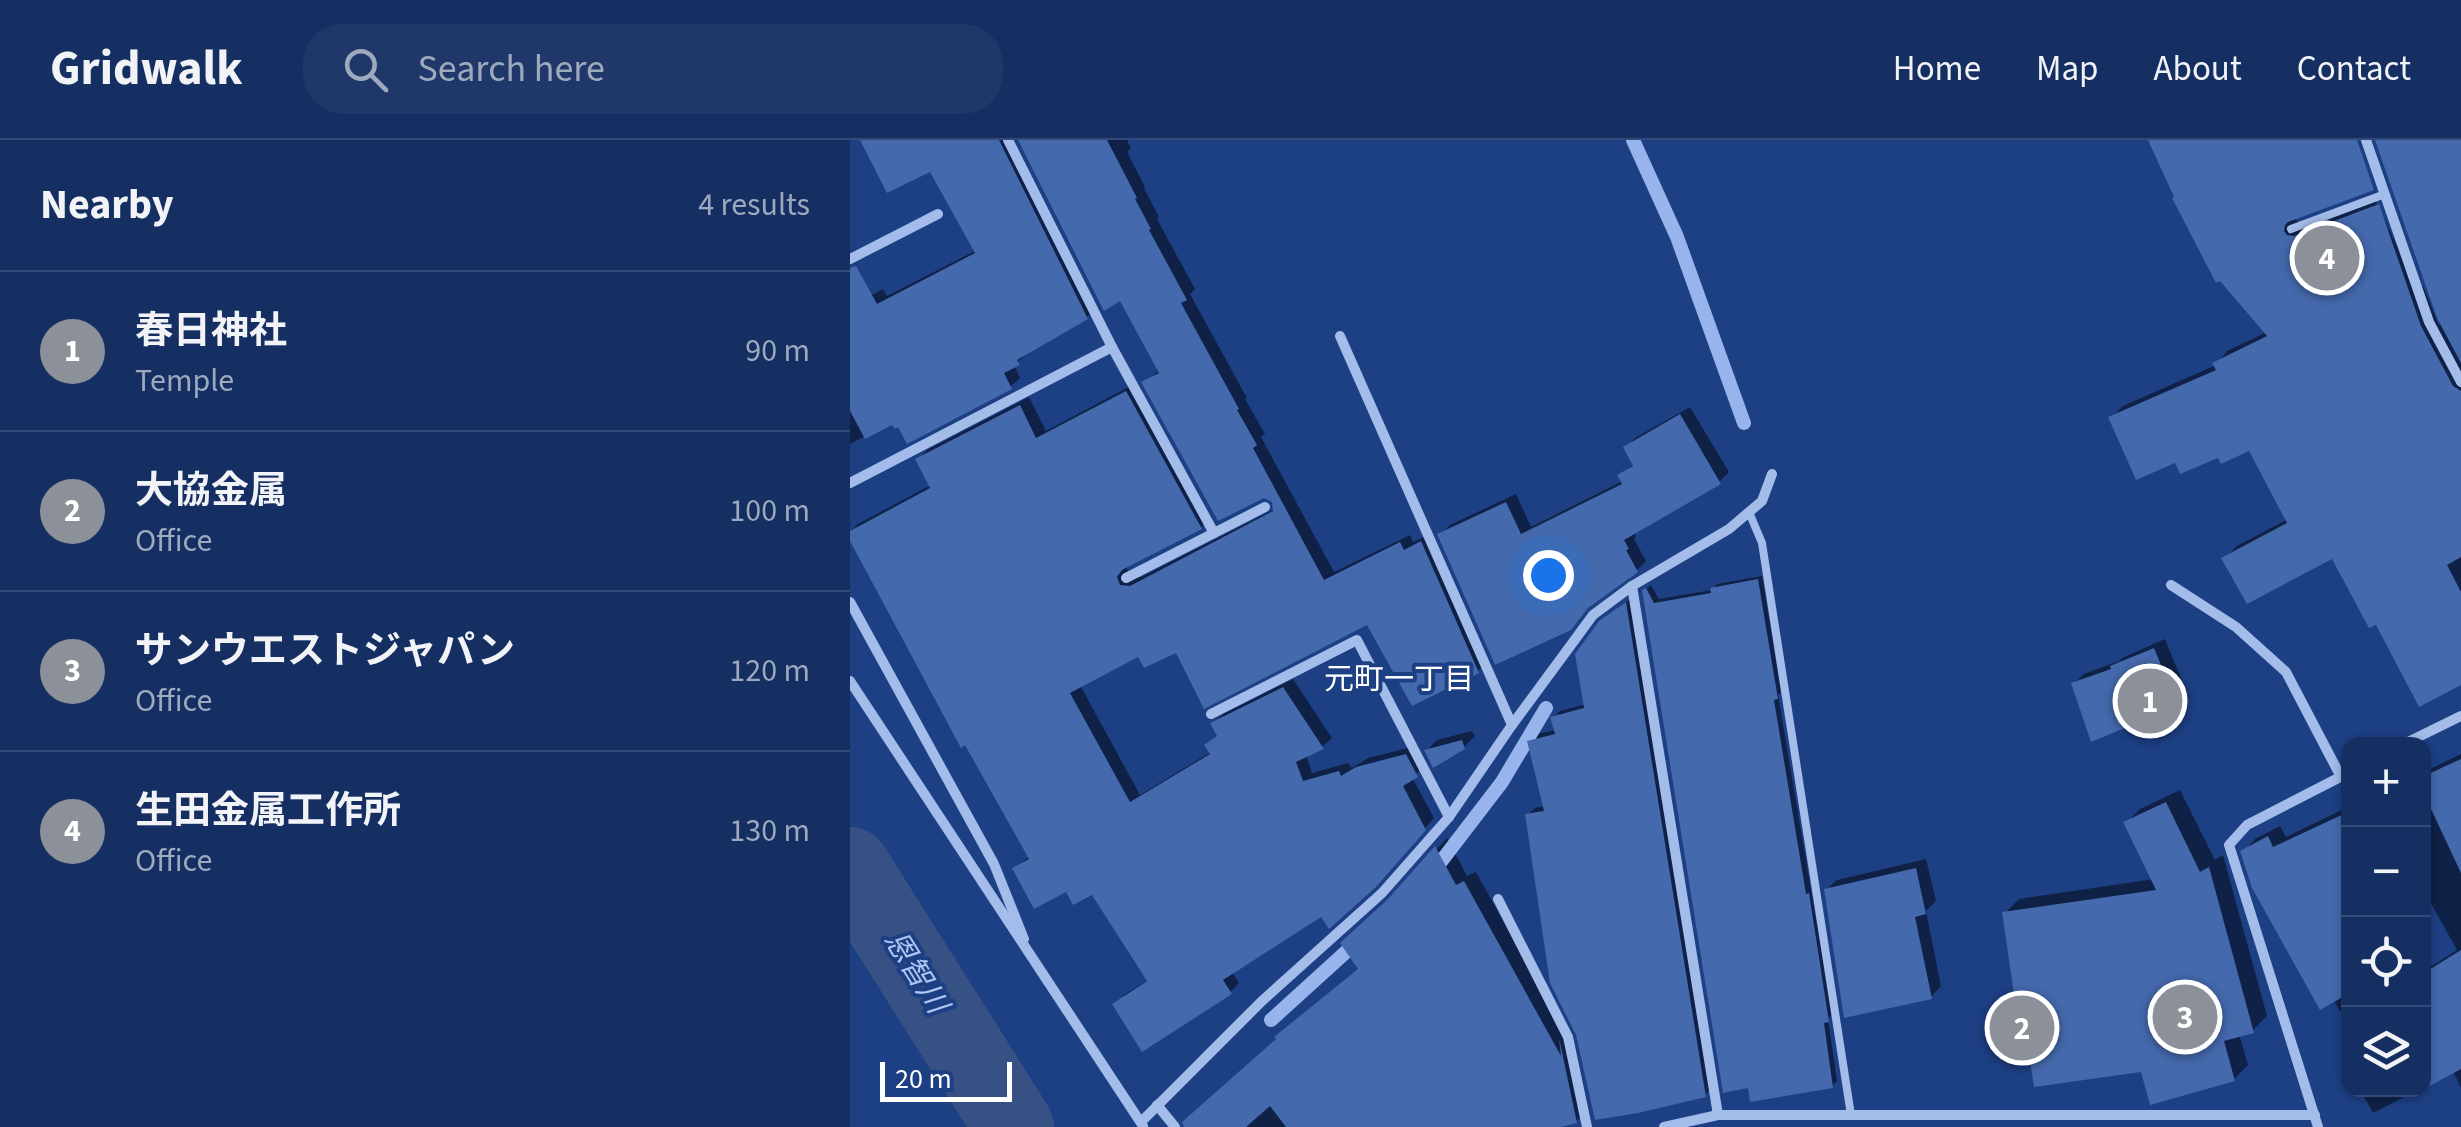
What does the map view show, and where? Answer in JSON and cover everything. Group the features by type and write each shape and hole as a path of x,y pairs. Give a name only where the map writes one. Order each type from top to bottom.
{"street":[{"path":"1008,140 1112,348 1214,533"},
{"path":"2366,140 2429,322 2461,382"},
{"path":"850,259 938,214"},
{"path":"1340,336 1512,725"},
{"path":"850,483 1112,348"},
{"path":"850,682 1142,1125 1157,1105 1262,1002 1382,893 1449,818 1593,615 1632,586 1729,529 1762,501 1772,474"},
{"path":"1126,578 1264,507"},
{"path":"1632,586 1718,1115"},
{"path":"2170,586 2236,627 2286,672 2341,768"},
{"path":"850,602 994,864 1034,963"},
{"path":"1211,714 1357,640 1449,818"},
{"path":"2418,737 2461,716"},
{"path":"1664,1127 1718,1115 2317,1121 2229,845 2247,825 2341,777"},
{"path":"1498,899 1568,1037 1587,1127"},
{"path":"1157,1105 1175,1127"}],"lane":[{"path":"2290,229 2385,194"},
{"path":"1749,512 1762,542 1850,1116"}],"building":[{"path":"860,140 999,140 1088,319 1017,360 1020,365 1004,373 1012,389 907,444 898,427 892,425 865,439 850,411 850,268 856,266 877,304 975,253 930,172 887,193"},
{"path":"1018,140 1107,140 1187,300 1181,303 1324,580 1400,542 1404,550 1421,541 1479,673 1412,706 1367,625 1204,709 1176,653 1144,668 1138,657 1070,693 1130,802 1210,754 1204,745 1217,736 1210,723 1283,687 1324,749 1296,762 1303,781 1339,771 1341,776 1356,767 1406,754 1418,777 1403,786 1426,830 1376,887 1329,929 1321,917 1223,980 1232,994 1142,1052 1112,1004 1147,981 1092,895 1073,905 1066,892 1034,909 1012,868 1029,859 965,745 961,748 850,541 850,531 930,488 915,459 1020,405 1036,438 1126,391 1202,529 1122,570 1117,577 1120,585 1130,586 1273,511 1272,502 1264,498 1218,521 1141,382 1159,373 1120,301 1104,311"},
{"path":"2148,140 2357,140 2374,190 2288,222 2284,231 2294,236 2379,204 2421,326 2453,386 2461,391 2461,557 2447,565 2461,592 2461,685 2419,707 2376,625 2369,628 2332,559 2247,604 2221,558 2287,523 2249,451 2221,464 2218,458 2180,474 2175,463 2136,480 2108,417 2216,370 2212,363 2267,336 2220,281 2216,283 2172,198"},
{"path":"2375,140 2461,140 2461,363 2437,318"},
{"path":"1680,414 1721,484 1624,540 1638,572 1588,608 1571,630 1495,665 1437,534 1506,502 1521,534 1622,484 1617,475 1633,466 1623,447"},
{"path":"1758,579 1778,699 1774,700 1829,1022 1824,1023 1833,1088 1750,1102 1748,1088 1723,1093 1642,590 1646,588 1654,603 1711,593 1710,588"},
{"path":"1626,602 1706,1097 1595,1120 1576,1035 1550,983 1525,814 1544,811 1527,741 1555,734 1550,717 1584,708 1575,654 1599,621"},
{"path":"2154,648 2178,706 2091,742 2071,683"},
{"path":"1462,740 1465,749 1433,768 1424,750"},
{"path":"2461,759 2461,873 2431,809 2431,773"},
{"path":"2166,802 2200,872 2209,867 2254,1033 2224,1041 2235,1081 2150,1105 2141,1072 2034,1087 2030,1061 2024,1062 2002,912 2156,890 2123,822"},
{"path":"2341,815 2341,998 2320,1010 2252,888 2240,851 2268,836 2273,847"},
{"path":"1435,846 1456,885 1464,881 1561,1056 1559,1038 1577,1123 1561,1127 1286,1127 1270,1106 1246,1127 1184,1127 1182,1122 1274,1037 1358,969 1340,943 1388,899"},
{"path":"1916,868 1926,914 1915,917 1932,999 1844,1018 1824,889"},
{"path":"2461,950 2461,1069 2431,1085 2431,1007 2431,969"}],"waterway":[{"path":"1633,140 1677,237 1744,423"},
{"path":"1433,872 1502,782 1546,708"},
{"name":"恩智川","path":"850,867 1014,1127"},
{"path":"1271,1020 1358,941"}],"place":[{"name":"生田金属工作所","path":"2327,258"},
{"name":"春日神社","path":"2150,701"},
{"name":"サンウエストジャパン","path":"2185,1017"},
{"name":"大協金属","path":"2022,1028"}],"district":[{"name":"元町一丁目","path":"1399,679"}]}
